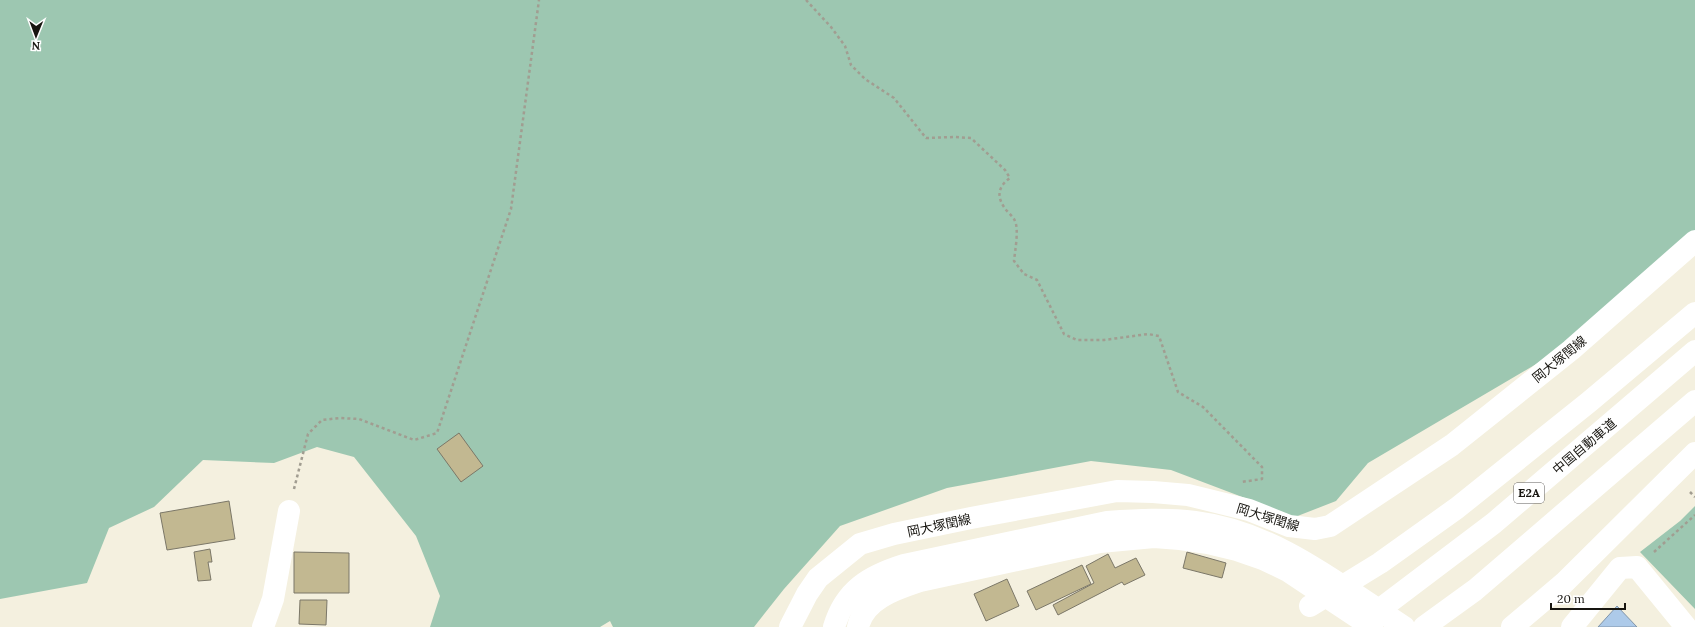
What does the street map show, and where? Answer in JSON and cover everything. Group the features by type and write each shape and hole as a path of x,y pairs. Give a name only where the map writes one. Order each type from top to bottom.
{"main road":[{"name":"岡大塚閏線","path":"790,627 807,594 818,578 860,544 894,534 971,518 1117,491 1188,495 1248,510 1289,526 1314,529 1330,526 1452,445 1571,350 1695,241"},
{"path":"1310,606 1380,563 1457,508 1589,402 1695,313"},
{"name":"中国自動車道","path":"1356,627 1494,523 1695,351"},
{"path":"1424,627 1475,590 1695,400"},
{"path":"1512,627 1564,583 1695,453"},
{"path":"263,627 273,599 289,511"},
{"path":"834,627 838,613 850,596 866,581 884,572 904,565 1107,522 1166,520 1194,522 1223,527 1268,542 1372,627"},
{"path":"858,627 859,621 869,607 882,596 898,588 920,581 1100,542 1154,537 1208,543 1237,550 1263,559 1296,566 1404,627"},
{"path":"1572,627 1620,568 1637,567 1686,627"}],"path":[{"path":"289,511 298,469 308,434 322,420 340,418 359,419 414,440 437,433 511,209 539,0"},
{"path":"806,0 831,27 845,46 851,65 865,79 894,98 926,138 971,138 1005,170 1010,178 1002,183 998,195 1002,205 1015,221 1016,238 1014,261 1024,274 1038,280 1064,334 1077,340 1104,340 1148,334 1159,336 1178,392 1203,407 1262,467 1262,478 1236,483 1224,482 1217,502"},
{"path":"1637,567 1695,515"}],"green space":[{"path":"0,0 1695,0 1695,231 1567,346 1368,463 1336,501 1295,517 1171,470 1091,461 947,488 840,526 784,589 754,627 613,627 610,621 600,627 430,627 440,596 416,536 354,457 317,447 274,463 203,460 154,507 109,528 87,583 0,599"},
{"path":"1695,506 1695,609 1640,552 1680,521"}],"water":[{"path":"1617,606 1637,627 1598,627"}],"building":[{"path":"459,433 483,466 461,482 437,449"},
{"path":"229,501 235,539 167,550 160,513"},
{"path":"210,549 212,562 208,562 211,580 198,581 194,552"},
{"path":"294,552 349,553 349,593 294,593"},
{"path":"1187,552 1226,563 1222,578 1183,568"},
{"path":"1108,554 1115,568 1136,558 1145,575 1124,585 1122,582 1058,615 1053,605 1094,583 1086,566"},
{"path":"1082,565 1091,584 1036,610 1027,591"},
{"path":"1007,579 1019,606 986,621 974,594"},
{"path":"300,600 327,600 326,625 299,624"}]}
